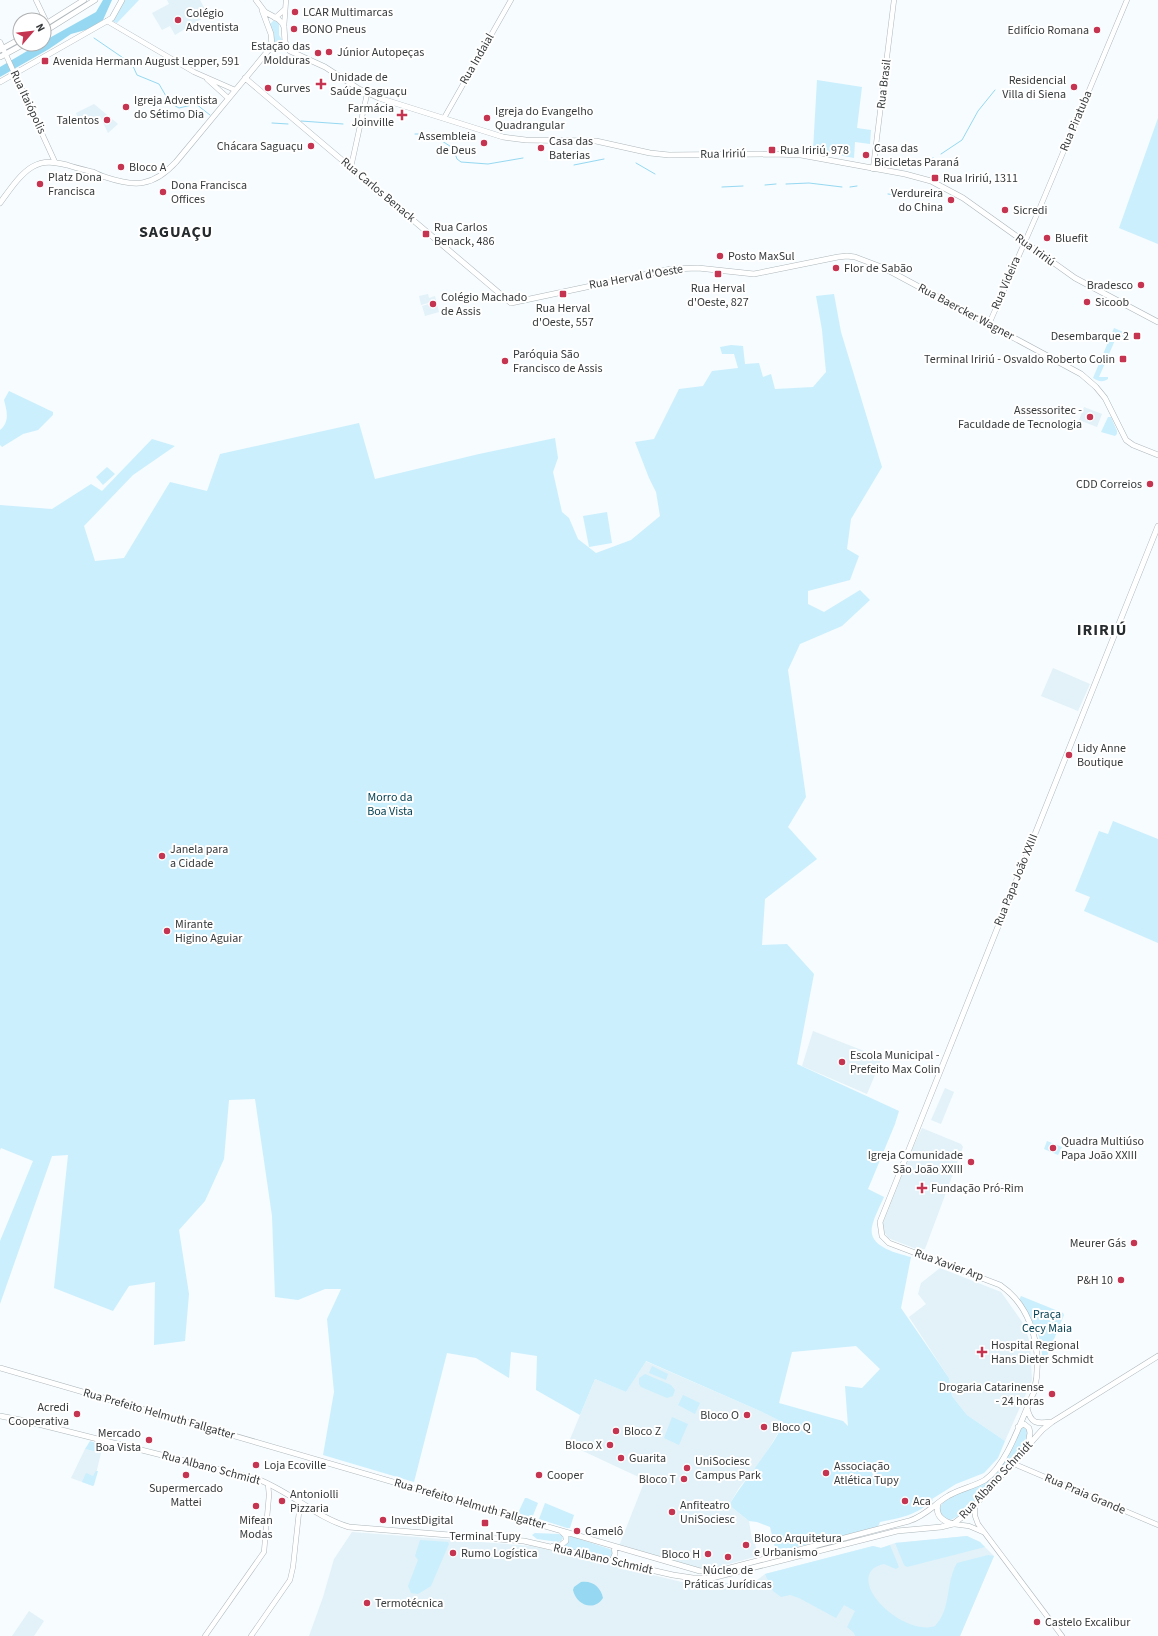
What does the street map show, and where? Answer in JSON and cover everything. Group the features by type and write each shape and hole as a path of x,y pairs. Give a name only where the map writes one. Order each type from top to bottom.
{"main road":[{"path":"36,0 41,12"},
{"path":"52,20 84,0"},
{"path":"52,27 95,0"},
{"path":"0,82 14,72 107,22 112,18 122,0"},
{"path":"256,0 268,15 276,18 284,27"},
{"path":"284,27 286,0"},
{"name":"Rua Indaial","path":"444,118 511,0"},
{"name":"Rua Brasil","path":"873,169 894,0"},
{"name":"Rua Piratuba","path":"1025,242 1126,0"},
{"path":"0,204 23,174 35,165 57,164 121,182 138,184 158,178 176,162 272,46 268,24 260,6"},
{"path":"268,24 270,20 276,18 286,7"},
{"path":"107,22 205,77 235,90"},
{"name":"Rua Iririú","path":"284,27 285,42 290,51 325,67 367,94 511,139 596,141 650,153 668,155 792,154 920,178 944,187 963,198 1075,278 1158,322"},
{"name":"Rua Itaiópolis","path":"0,42 57,164"},
{"path":"2,49 12,43"},
{"path":"0,57 7,57 14,52"},
{"path":"205,77 228,98"},
{"name":"Rua Carlos Benack","path":"245,78 511,303"},
{"path":"351,167 367,94"},
{"name":"Rua Videira","path":"989,324 1025,242"},
{"name":"Rua Herval d'Oeste","path":"511,303 671,269 698,268 754,274 838,257 855,257"},
{"name":"Rua Baercker Wagner","path":"855,257 884,268 1075,370 1091,381 1101,392 1108,402 1126,440 1137,447 1158,455"},
{"name":"Rua Papa João XXIII","path":"882,1236 880,1226 881,1217 1158,526"},
{"name":"Rua Xavier Arp","path":"882,1236 893,1245 994,1282 1004,1288 1014,1298 1025,1313 1035,1338 1038,1366 1034,1392 1027,1408"},
{"name":"Rua Albano Schmidt","path":"0,1416 26,1420 257,1479 327,1519 349,1527 517,1540 678,1576 712,1578 897,1531 941,1527 953,1524 975,1506 1038,1434 1052,1422 1158,1356"},
{"name":"Rua Prefeito Helmuth Fallgatter","path":"0,1368 695,1570 718,1570 904,1523 925,1514 950,1495 980,1482 995,1471 1003,1460 1027,1408"},
{"path":"1027,1408 1032,1421 1038,1424 1052,1422"},
{"path":"1018,1427 1024,1424 1029,1428 1030,1433 1027,1446"},
{"name":"Rua Praia Grande","path":"1012,1463 1158,1525"},
{"path":"205,1636 264,1552 269,1495 268,1484"},
{"path":"251,1636 290,1580 294,1563 300,1503"},
{"path":"938,1504 937,1508 939,1516 946,1522 975,1528 987,1536"},
{"path":"975,1506 976,1519 987,1536 1062,1636"},
{"path":"546,1546 556,1546 564,1542 566,1536 561,1531"},
{"path":"612,1561 615,1554 614,1546"}],"shaded area":[{"name":"Colégio Adventista","path":"167,0 200,0 208,15 175,35 170,26 162,30 152,13 169,4"},
{"name":"Talentos","path":"94,104 118,124 108,133 100,116 80,123 76,113"},
{"name":"Colégio Machado de Assis","path":"428,294 429,298 435,296 439,312 425,316 422,306 432,302 421,305 419,296"},
{"name":"Assessoritec - Faculdade de Tecnologia","path":"1084,407 1102,414 1097,427 1079,420"},
{"path":"1053,668 1090,684 1078,711 1041,696"},
{"name":"Escola Municipal - Prefeito Max Colin","path":"813,1031 882,1058 867,1094 802,1066"},
{"path":"945,1088 954,1092 941,1124 931,1120"},
{"name":"Fundação Pró-Rim","path":"922,1128 961,1144 963,1147 925,1249 919,1250 888,1238 882,1228 883,1221 909,1156"},
{"name":"Hospital Regional Hans Dieter Schmidt","path":"940,1268 1001,1292 1025,1326 1030,1344 1032,1380 1005,1441 967,1415 952,1396 949,1378 909,1317 926,1304 918,1294 921,1283"},
{"name":"UniSociesc Campus Park","path":"645,1361 784,1423 763,1458 739,1488 729,1505 749,1521 752,1540 754,1540 758,1556 703,1569 619,1546 645,1480 568,1444 595,1379 626,1392"},
{"path":"85,1449 101,1453 93,1486 71,1478"},
{"path":"352,1532 532,1546 686,1583 750,1583 756,1581 765,1574 873,1546 881,1548 895,1543 967,1536 980,1542 994,1556 960,1636 309,1636 323,1597 334,1559"},
{"path":"29,1611 44,1621 34,1636 12,1636"}],"green space":[{"path":"125,0 139,0 117,23 112,21"},
{"path":"274,20 279,23 279,35 282,40 280,44 277,45 274,43 270,24"},
{"path":"817,80 862,87 857,128 871,130 870,144 855,142 854,158 813,150"},
{"path":"1158,118 1158,244 1119,228"},
{"name":"Morro da Boa Vista","path":"834,294 841,332 882,467 851,519 847,549 859,556 850,580 808,591 808,604 824,612 860,590 870,600 842,626 800,644 788,670 806,797 788,827 817,859 765,899 762,945 787,944 814,974 797,1064 899,1111 868,1189 884,1197 874,1219 872,1234 874,1240 885,1248 911,1257 901,1308 949,1378 952,1396 967,1415 1005,1441 998,1458 984,1473 956,1484 932,1499 933,1500 921,1509 914,1512 880,1522 878,1527 776,1552 770,1527 757,1522 749,1521 729,1505 771,1445 784,1423 646,1361 626,1392 595,1379 580,1415 536,1390 537,1356 511,1352 509,1378 476,1358 447,1353 414,1482 323,1455 334,1392 327,1319 341,1289 325,1289 298,1300 275,1297 272,1216 255,1099 229,1100 224,1159 205,1201 179,1230 189,1294 185,1341 154,1345 155,1282 129,1286 113,1311 54,1288 68,1155 52,1156 0,1304 0,1241 33,1161 1,1148 0,1150 0,505 52,509 91,484 102,491 152,439 175,446 133,475 84,526 95,561 124,558 170,482 207,491 220,454 359,423 375,479 479,454 555,438 558,458 553,472 562,512 569,518 578,539 596,553 631,540 660,516 656,492 635,442 654,439 679,389 703,386 712,371 738,368 734,354 722,354 720,347 731,345 743,346 745,364 759,363 763,377 771,374 775,389 813,387 826,372 822,330 816,296","holes":["856,1346 880,1369 862,1388 845,1386 848,1426 843,1421 779,1403 792,1352"]},
{"path":"1114,328 1128,334 1128,336 1116,338 1099,377 1108,377 1108,379 1098,381 1093,378"},
{"path":"9,391 53,412 53,415 38,430 23,434 2,447 0,445 0,430 5,423 7,416 4,400"},
{"path":"1108,417 1111,417 1117,431 1115,436 1101,432"},
{"path":"107,467 115,474 103,485 96,477"},
{"path":"607,512 612,543 589,547 583,516"},
{"path":"1113,821 1158,839 1158,943 1084,911 1090,897 1075,891 1099,831 1108,834"},
{"name":"Quadra Multiúso Papa João XXIII","path":"1047,1141 1062,1147 1058,1155 1044,1149"},
{"name":"Praça Cecy Maia","path":"1021,1296 1063,1313 1064,1315 1047,1356 1044,1357 1042,1355 1038,1333 1019,1300"},
{"path":"652,1366 668,1374 666,1380 649,1373"},
{"path":"645,1374 671,1385 675,1390 673,1396 667,1398 641,1387 639,1384 639,1378"},
{"path":"683,1395 700,1403 695,1414 678,1405"},
{"path":"672,1417 688,1424 679,1445 664,1438"},
{"path":"1022,1427 1026,1427 1028,1432 1026,1445 967,1511 951,1520 946,1519 941,1513 940,1508 943,1502 954,1495 987,1481 992,1477 1000,1469 1006,1459"},
{"path":"90,1441 102,1445 101,1453 85,1449"},
{"path":"96,1471 98,1471 93,1486 82,1482 86,1473 93,1476"},
{"path":"525,1498 538,1503 532,1518 518,1513"},
{"path":"545,1503 574,1515 570,1528 539,1519"},
{"path":"535,1533 559,1534 562,1535 563,1538 558,1542 537,1539 532,1535"},
{"path":"567,1535 610,1549 613,1552 610,1558 560,1547"},
{"path":"967,1536 980,1542 985,1547 907,1567 904,1565 895,1543"},
{"path":"420,1540 448,1542 449,1544 431,1586 418,1594 411,1593 408,1586 418,1560 415,1556"},
{"path":"890,1545 899,1567 896,1569 884,1564 874,1568 871,1571 868,1580 871,1590 878,1601 899,1619 912,1625 924,1627 935,1626 940,1619 944,1611 953,1571 957,1563 988,1555 994,1556 960,1636 855,1636 854,1633 847,1627 855,1611 844,1605 836,1618 799,1598 790,1595 781,1597 773,1591 765,1574 873,1546 881,1548"}],"water":[{"path":"103,0 112,0 103,20 89,29 71,34 52,47 52,37 96,12"},
{"path":"25,52 44,52 0,77 0,67"},
{"path":"581,1582 589,1582 595,1585 602,1594 603,1598 595,1605 590,1606 581,1603 573,1590 574,1587"}],"waterway":[{"path":"94,38 132,64 137,75 159,84 170,103 179,108 196,104 210,115"},
{"path":"941,154 962,140 978,111 995,90"},
{"path":"301,121 343,124"},
{"path":"272,123 288,124"},
{"path":"415,134 428,134"},
{"path":"434,136 453,148 457,159 461,162 488,164 523,158"},
{"path":"925,162 933,158"},
{"path":"574,165 604,159"},
{"path":"636,163 655,174"},
{"path":"786,184 809,183 842,187"},
{"path":"765,185 776,184"},
{"path":"722,187 743,186"},
{"path":"850,187 857,186"},
{"path":"888,194 896,195"}],"place":[{"name":"LCAR Multimarcas","path":"295,12"},
{"name":"Colégio Adventista","path":"178,20"},
{"name":"BONO Pneus","path":"294,29"},
{"name":"Edifício Romana","path":"1097,30"},
{"name":"Júnior Autopeças","path":"329,52"},
{"name":"Estação das Molduras","path":"318,53"},
{"name":"Avenida Hermann August Lepper, 591","path":"45,61"},
{"name":"Unidade de Saúde Saguaçu","path":"321,84"},
{"name":"Residencial Villa di Siena","path":"1074,87"},
{"name":"Curves","path":"268,88"},
{"name":"Igreja Adventista do Sétimo Dia","path":"126,107"},
{"name":"Farmácia Joinville","path":"402,115"},
{"name":"Igreja do Evangelho Quadrangular","path":"487,118"},
{"name":"Talentos","path":"107,120"},
{"name":"Assembleia de Deus","path":"484,143"},
{"name":"Chácara Saguaçu","path":"311,146"},
{"name":"Casa das Baterias","path":"541,148"},
{"name":"Rua Iririú, 978","path":"772,150"},
{"name":"Casa das Bicicletas Paraná","path":"866,155"},
{"name":"Bloco A","path":"121,167"},
{"name":"Rua Iririú, 1311","path":"935,178"},
{"name":"Platz Dona Francisca","path":"40,184"},
{"name":"Dona Francisca Offices","path":"163,192"},
{"name":"Verdureira do China","path":"951,200"},
{"name":"Sicredi","path":"1005,210"},
{"name":"Rua Carlos Benack, 486","path":"426,234"},
{"name":"Bluefit","path":"1047,238"},
{"name":"Posto MaxSul","path":"720,256"},
{"name":"Flor de Sabão","path":"836,268"},
{"name":"Rua Herval d'Oeste, 827","path":"718,274"},
{"name":"Bradesco","path":"1141,285"},
{"name":"Rua Herval d'Oeste, 557","path":"563,294"},
{"name":"Sicoob","path":"1087,302"},
{"name":"Colégio Machado de Assis","path":"433,304"},
{"name":"Desembarque 2","path":"1137,336"},
{"name":"Terminal Iririú - Osvaldo Roberto Colin","path":"1123,359"},
{"name":"Paróquia São Francisco de Assis","path":"505,361"},
{"name":"Assessoritec - Faculdade de Tecnologia","path":"1090,417"},
{"name":"CDD Correios","path":"1150,484"},
{"name":"Lidy Anne Boutique","path":"1069,755"},
{"name":"Janela para a Cidade","path":"162,856"},
{"name":"Mirante Higino Aguiar","path":"167,931"},
{"name":"Escola Municipal - Prefeito Max Colin","path":"842,1062"},
{"name":"Quadra Multiúso Papa João XXIII","path":"1053,1148"},
{"name":"Igreja Comunidade São João XXIII","path":"971,1162"},
{"name":"Fundação Pró-Rim","path":"922,1188"},
{"name":"Meurer Gás","path":"1134,1243"},
{"name":"P&H 10","path":"1121,1280"},
{"name":"Hospital Regional Hans Dieter Schmidt","path":"982,1352"},
{"name":"Drogaria Catarinense - 24 horas","path":"1052,1394"},
{"name":"Acredi Cooperativa","path":"77,1414"},
{"name":"Bloco O","path":"747,1415"},
{"name":"Bloco Q","path":"764,1427"},
{"name":"Bloco Z","path":"616,1431"},
{"name":"Mercado Boa Vista","path":"149,1440"},
{"name":"Bloco X","path":"610,1445"},
{"name":"Guarita","path":"621,1458"},
{"name":"Loja Ecoville","path":"256,1465"},
{"name":"UniSociesc Campus Park","path":"687,1468"},
{"name":"Associação Atlética Tupy","path":"826,1473"},
{"name":"Supermercado Mattei","path":"186,1475"},
{"name":"Cooper","path":"539,1475"},
{"name":"Bloco T","path":"684,1479"},
{"name":"Antoniolli Pizzaria","path":"282,1501"},
{"name":"Aca","path":"905,1501"},
{"name":"Mifean Modas","path":"256,1506"},
{"name":"Anfiteatro UniSociesc","path":"672,1512"},
{"name":"InvestDigital","path":"383,1520"},
{"name":"Terminal Tupy","path":"485,1523"},
{"name":"Camelô","path":"577,1531"},
{"name":"Bloco Arquitetura e Urbanismo","path":"746,1545"},
{"name":"Rumo Logística","path":"453,1553"},
{"name":"Bloco H","path":"708,1554"},
{"name":"Núcleo de Práticas Jurídicas","path":"728,1557"},
{"name":"Termotécnica","path":"367,1603"},
{"name":"Castelo Excalibur","path":"1037,1622"}],"district":[{"name":"SAGUAÇU","path":"176,232"},
{"name":"IRIRIÚ","path":"1102,630"}]}
